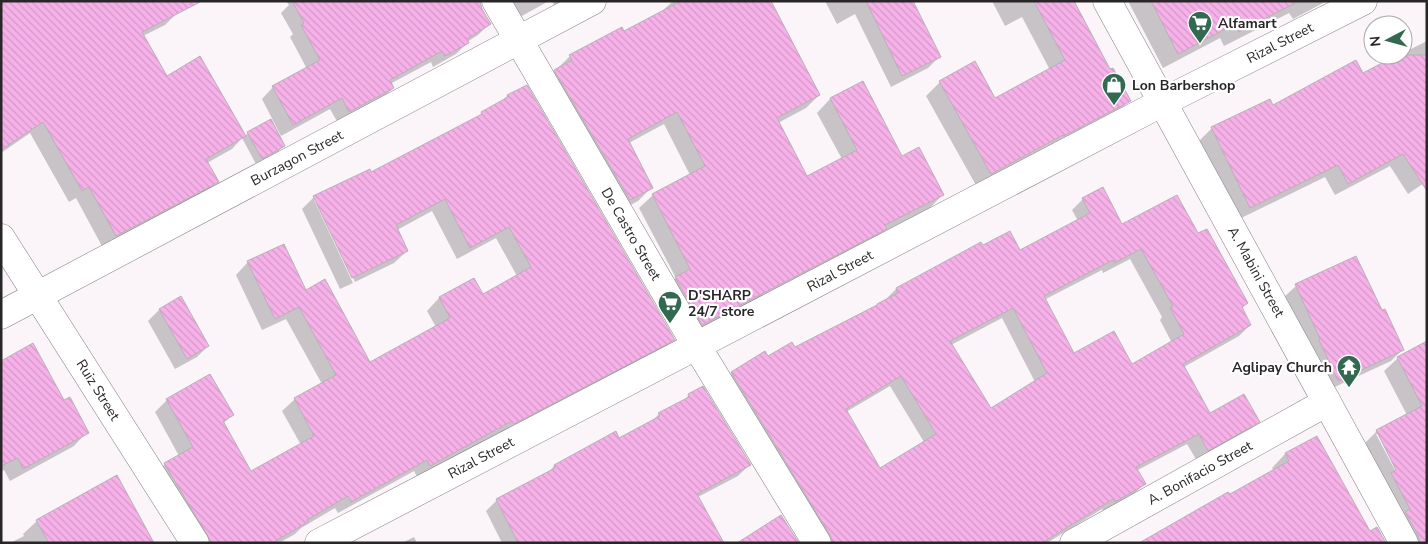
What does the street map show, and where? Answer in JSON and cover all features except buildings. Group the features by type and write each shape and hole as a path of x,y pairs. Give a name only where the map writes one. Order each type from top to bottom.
{"street":[{"name":"De Castro Street","path":"496,1 696,345 817,543"},
{"name":"Burzagon Street","path":"1,314 592,1"},
{"name":"A. Mabini Street","path":"1107,1 1404,543"},
{"name":"Rizal Street","path":"318,543 1163,102 1363,1"},
{"name":"Ruiz Street","path":"1,238 195,543"},
{"name":"A. Bonifacio Street","path":"1074,543 1327,402"}],"place":[{"name":"Alfamart","path":"1200,44"},
{"name":"Lon Barbershop","path":"1114,106"},
{"name":"D'SHARP 24/7 store","path":"670,324"},
{"name":"Aglipay Church","path":"1349,388"}]}
